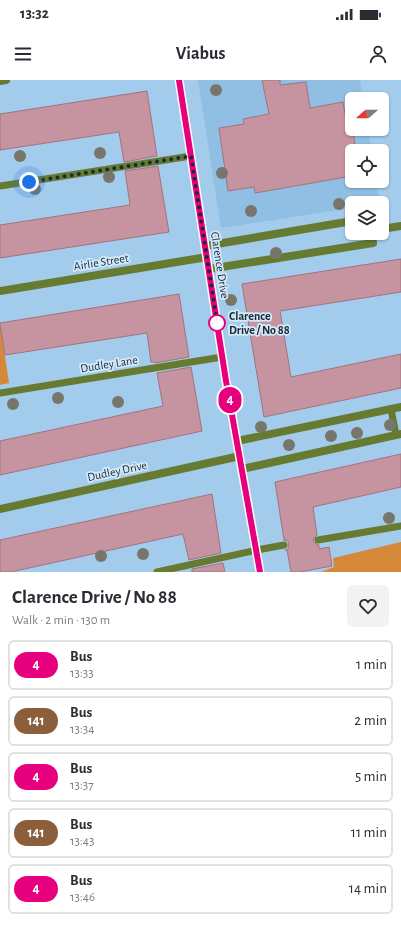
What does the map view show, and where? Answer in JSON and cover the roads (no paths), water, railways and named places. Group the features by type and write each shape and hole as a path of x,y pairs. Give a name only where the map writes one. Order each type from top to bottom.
{"street":[{"path":"0,81 6,80"},
{"name":"Clarence Drive","path":"179,80 222,357 260,572"},
{"path":"205,246 345,222"},
{"path":"389,229 401,226"},
{"path":"209,269 373,243 373,240"},
{"name":"Airlie Street","path":"0,291 207,257"},
{"path":"237,441 401,407"},
{"path":"242,469 399,435"},
{"name":"Dudley Drive","path":"0,509 240,456"}],"lane":[{"path":"0,186 191,156"},
{"name":"Dudley Lane","path":"0,393 222,357"},
{"path":"391,409 399,435"},
{"path":"318,540 401,526"},
{"path":"160,572 284,545"}],"place":[{"name":"Clarence Drive / No 88","path":"217,323"}]}
